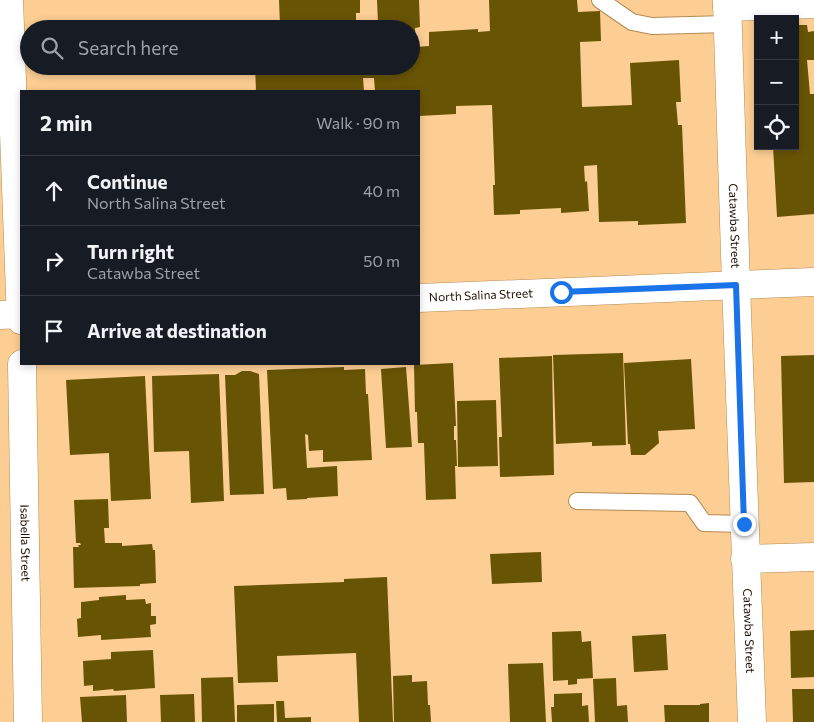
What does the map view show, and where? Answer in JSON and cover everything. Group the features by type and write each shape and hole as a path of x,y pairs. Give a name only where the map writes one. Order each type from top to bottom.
{"street":[{"path":"9,0 20,288"},
{"path":"727,10 814,4"},
{"name":"Catawba Street","path":"727,10 752,722"},
{"name":"North Salina Street","path":"420,298 814,282"},
{"path":"0,315 20,314"},
{"name":"Isabella Street","path":"22,365 28,722"},
{"path":"745,559 814,557"}],"lane":[{"path":"600,0 632,22 652,26 727,10"},
{"path":"577,501 690,502 704,523 744,524"}],"building":[{"path":"279,0 360,0 360,13 356,13 356,20 280,20"},
{"path":"377,0 419,0 420,20 378,20"},
{"path":"489,0 577,0 578,12 600,11 601,41 580,42 582,107 632,105 630,63 679,60 681,102 676,102 678,125 682,125 686,223 638,225 638,221 599,222 597,165 584,166 589,211 561,213 561,208 520,210 520,214 494,215 493,185 495,185 492,105 456,106 456,114 420,116 420,90 375,90 374,78 363,78 364,90 256,90 255,75 420,75 420,47 429,46 429,32 478,29 478,32 490,31"},
{"path":"799,25 807,25 808,32 814,31 814,60 807,60 810,94 814,94 814,214 777,217 773,150 799,150"},
{"path":"623,353 626,445 592,446 592,442 556,444 553,355"},
{"path":"814,355 814,482 784,483 781,356"},
{"path":"552,356 554,475 500,477 499,437 502,437 499,358"},
{"path":"691,359 695,429 658,431 659,443 645,455 631,455 630,444 628,444 624,363"},
{"path":"453,363 456,426 454,426 454,440 456,440 457,466 455,466 456,499 426,500 424,443 418,443 417,412 415,412 414,365"},
{"path":"344,367 344,370 365,369 372,460 323,462 323,450 309,451 308,435 305,434 307,468 337,466 338,496 287,500 286,488 273,489 267,370"},
{"path":"406,367 412,447 386,448 381,369"},
{"path":"242,371 259,374 264,494 230,495 225,375 235,375"},
{"path":"219,374 224,501 191,503 189,451 154,452 152,376"},
{"path":"145,376 151,499 111,501 109,453 70,455 66,380"},
{"path":"496,400 498,466 458,467 457,401"},
{"path":"108,499 109,528 104,528 105,543 122,543 122,546 152,544 153,550 155,550 156,583 140,584 140,586 74,588 73,547 81,545 76,543 74,500"},
{"path":"541,552 542,582 492,584 490,554"},
{"path":"387,577 393,722 359,722 356,653 277,656 278,682 238,683 234,586 344,582 344,579"},
{"path":"126,595 126,600 145,599 146,604 151,603 151,616 156,616 156,624 150,625 151,637 101,640 101,635 78,637 77,619 81,618 81,602 99,600 99,597"},
{"path":"814,630 814,677 791,678 790,631"},
{"path":"581,631 582,642 591,641 593,678 577,679 577,684 568,685 568,680 553,681 552,632"},
{"path":"666,634 668,670 634,672 632,636"},
{"path":"153,650 155,688 93,691 93,685 84,686 83,661 111,659 111,652"},
{"path":"543,663 546,722 510,722 508,664"},
{"path":"412,675 412,682 427,681 431,722 394,722 393,676"},
{"path":"233,677 235,722 202,722 201,678"},
{"path":"616,678 617,706 627,705 628,722 595,722 593,679"},
{"path":"792,689 814,689 814,722 793,722"},
{"path":"582,693 582,706 588,705 589,722 552,722 551,707 554,707 554,694"},
{"path":"194,694 195,722 161,722 160,695"},
{"path":"126,695 127,722 82,722 80,697"},
{"path":"276,701 284,701 285,718 311,717 311,722 277,722"},
{"path":"709,703 709,722 665,722 664,705 700,705"},
{"path":"274,704 274,722 237,722 237,705"}],"route":[{"path":"561,292 736,285 744,524"}]}
